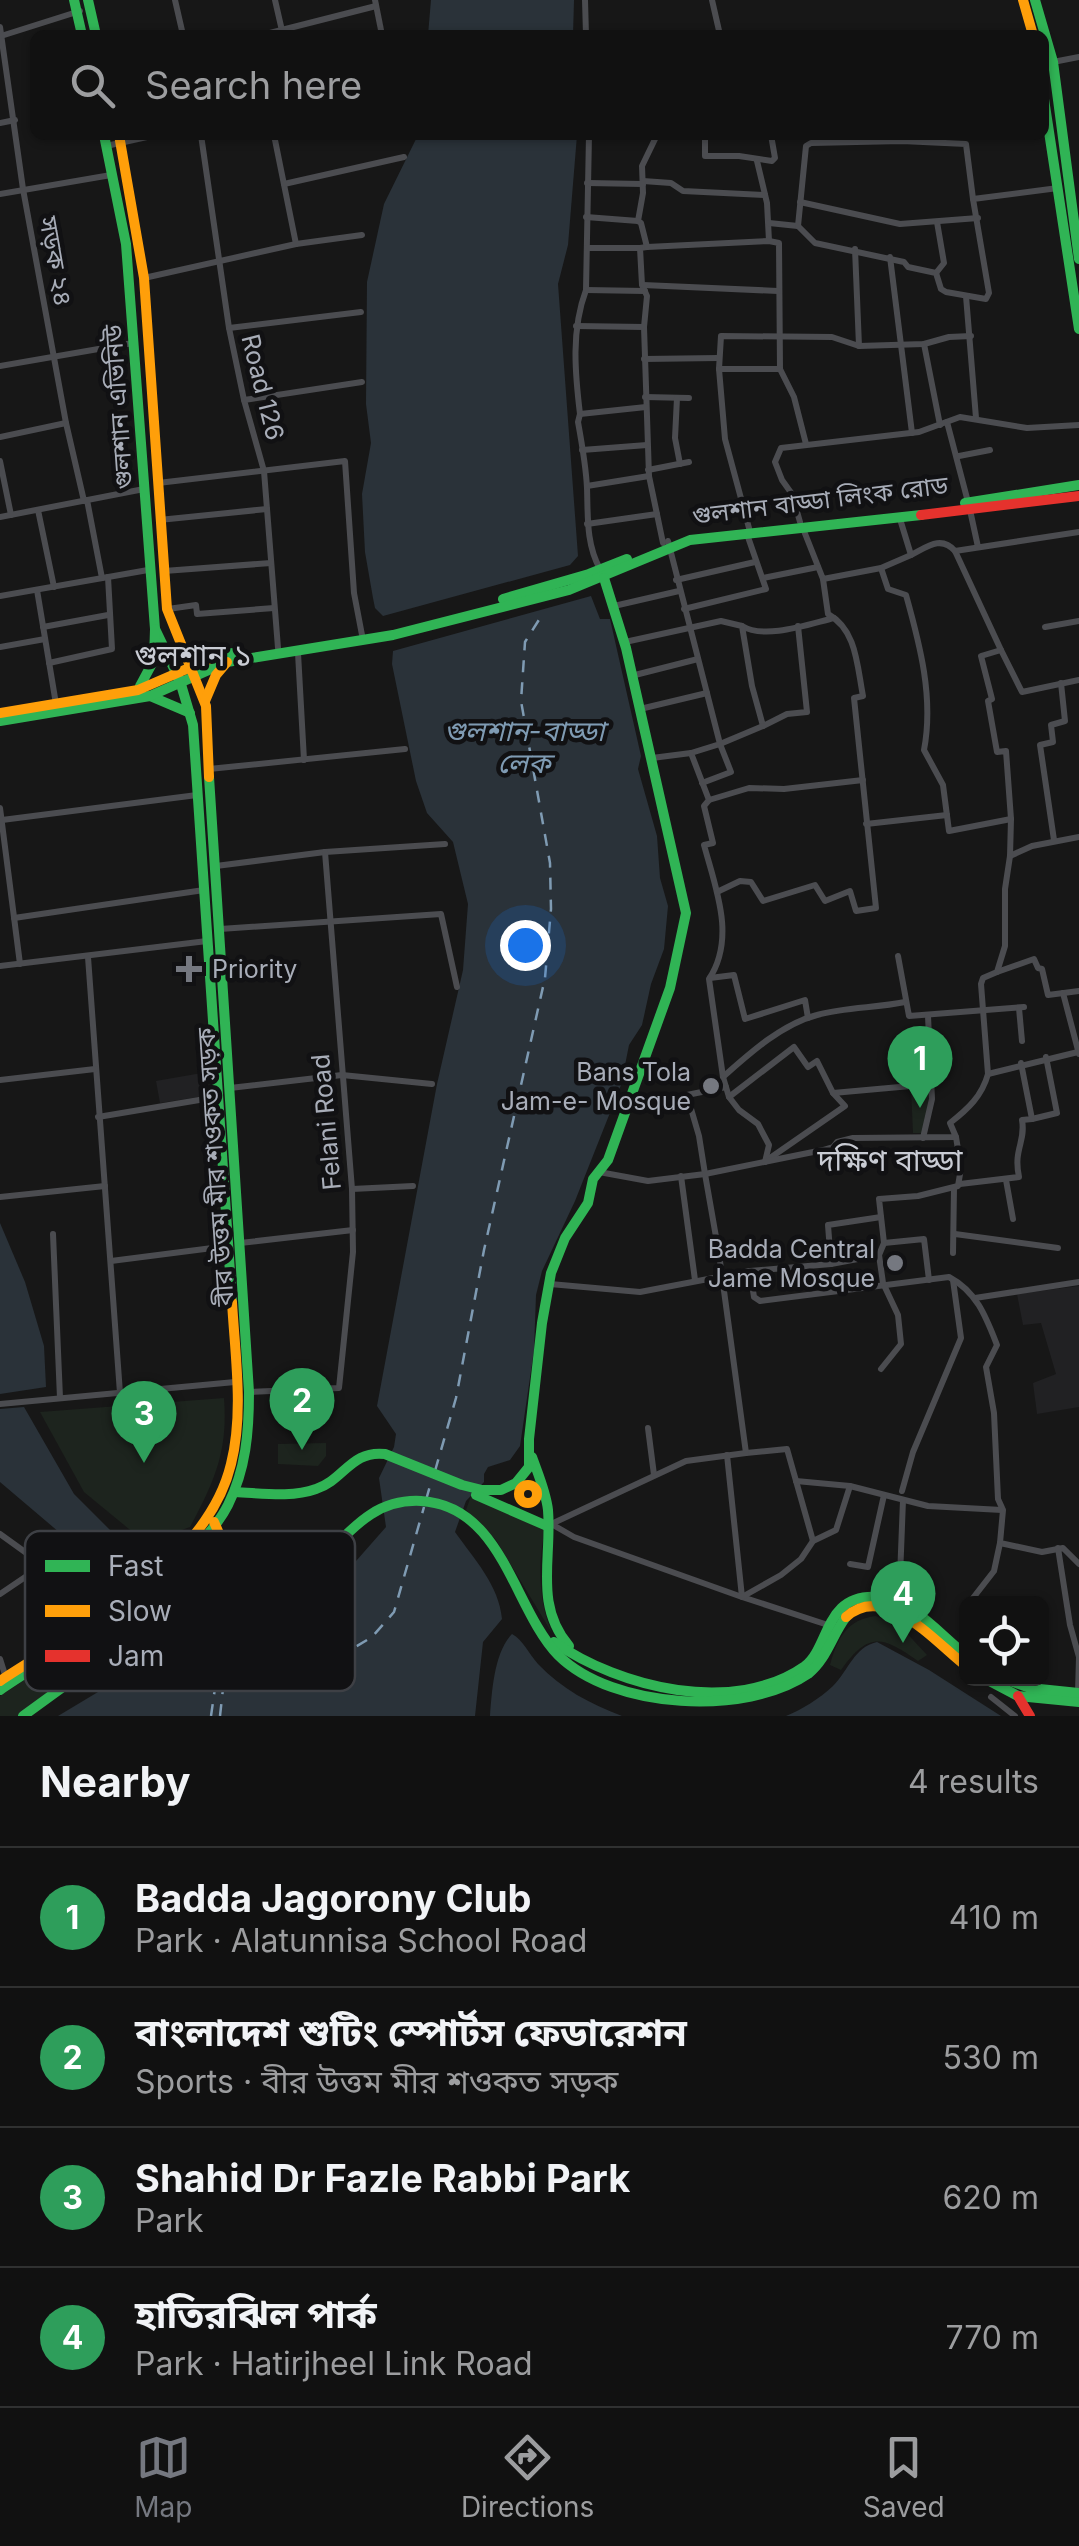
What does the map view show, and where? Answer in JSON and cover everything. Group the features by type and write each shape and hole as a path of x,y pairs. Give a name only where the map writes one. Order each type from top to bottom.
{"main road":[{"path":"1023,0 1032,30"},
{"path":"1035,0 1044,30"},
{"path":"89,4 95,30"},
{"path":"1049,48 1079,259"},
{"path":"1049,116 1070,185 1079,329"},
{"name":"গুলশান এভিনিউ","path":"105,140 126,244 148,570 156,629 178,677"},
{"name":"গুলশান এভিনিউ","path":"120,140 144,278 166,609 178,648 192,670"},
{"name":"গুলশান বাড্ডা লিংক রোড","path":"224,659 298,653 393,635 584,584 667,544 748,531 900,518 1079,486"},
{"name":"গুলশান বাড্ডা লিংক রোড","path":"802,526 1079,496"},
{"path":"516,1512 522,1501 520,1485 530,1467 549,1284 565,1238 588,1203 598,1172 608,1160 622,1126 670,988 686,913 624,642 602,574"},
{"name":"গুলশান বাড্ডা লিংক রোড","path":"224,659 392,630 602,574"},
{"path":"584,584 597,587 613,604"},
{"path":"138,690 154,660 156,629"},
{"path":"178,648 224,659"},
{"path":"0,721 150,696 192,670 224,659"},
{"path":"204,700 224,659"},
{"name":"বীর উত্তম মীর শওকত সড়ক","path":"192,670 204,700 209,736 230,1088 234,1245 236,1382 231,1468 212,1521"},
{"path":"0,712 138,690 178,677"},
{"name":"বীর উত্তম মীর শওকত সড়ক","path":"178,677 190,713 217,1097 250,1392 248,1444 236,1492 205,1531"},
{"path":"150,696 190,713"},
{"path":"207,941 220,929"},
{"path":"530,1452 548,1517 547,1595 551,1620 558,1635 605,1672 687,1695 741,1692 766,1686 807,1664 818,1650 828,1625 844,1607 857,1600 882,1598 899,1604 959,1650"},
{"path":"236,1492 316,1490 340,1468 362,1457 383,1456 485,1495 546,1526"},
{"path":"485,1495 520,1485 534,1486 539,1492"},
{"path":"522,1501 531,1502 539,1492"},
{"path":"348,1531 378,1508 422,1502 441,1505 465,1516 488,1540 563,1659 644,1699 690,1703 740,1700 770,1693 798,1680 824,1658 831,1636 843,1620 865,1607 880,1606 897,1613 959,1661"},
{"path":"212,1521 217,1531"},
{"path":"526,1602 540,1601 547,1595"},
{"path":"542,1631 574,1657 638,1690 690,1703"},
{"path":"999,1686 1018,1696 1079,1702"},
{"path":"1024,1686 1079,1693"},
{"path":"23,1716 56,1691"},
{"path":"1018,1696 1030,1716"}],"street":[{"path":"175,0 181,30"},
{"path":"276,0 283,30"},
{"path":"585,0 586,30"},
{"path":"712,0 719,30"},
{"path":"289,30 376,3 381,30"},
{"path":"1,33 89,4"},
{"name":"সড়ক ২৪","path":"1,33 23,190 66,423 105,578 112,649 49,663"},
{"path":"1053,62 1079,57"},
{"path":"0,124 16,120"},
{"name":"Road 126","path":"202,140 229,328 264,471 278,648"},
{"path":"275,140 296,244"},
{"path":"590,140 586,290 576,326 578,422 587,486 587,524 602,574"},
{"path":"638,222 642,166 655,140"},
{"path":"704,140 705,156 774,161 772,140"},
{"path":"798,226 806,146 811,140"},
{"path":"857,140 966,144 988,297 941,289 936,274"},
{"path":"284,184 404,157"},
{"path":"757,160 769,241"},
{"path":"0,194 112,174"},
{"path":"586,183 671,183 683,191 765,195"},
{"path":"973,199 1070,185"},
{"path":"800,202 900,224 978,218"},
{"path":"586,216 641,223 649,473 720,744 731,772 702,783"},
{"path":"936,274 944,263 937,222"},
{"path":"769,223 798,226 815,243 890,256 908,268 936,274"},
{"path":"144,278 296,244 362,235"},
{"path":"586,248 777,242 780,369 794,397 806,444"},
{"path":"855,250 859,346"},
{"path":"890,256 912,433"},
{"path":"586,290 778,291"},
{"path":"966,296 976,418"},
{"path":"229,328 362,312"},
{"path":"576,326 644,326"},
{"path":"754,562 725,439 718,358 721,336 832,337 859,346 924,344 972,336"},
{"path":"0,366 133,343"},
{"path":"924,344 944,423 959,456 978,547"},
{"path":"644,359 718,358"},
{"path":"720,369 780,369"},
{"path":"244,400 362,382"},
{"path":"645,396 689,398"},
{"path":"677,398 675,438 680,464"},
{"path":"580,414 646,407"},
{"path":"717,892 740,881 750,882 764,901 815,885 825,901 850,891 856,911 876,908 854,698 864,696 849,632 832,616 792,494 775,462 780,448 912,433 960,417 1027,428 1079,426"},
{"path":"0,437 66,423"},
{"path":"582,450 647,445"},
{"path":"959,456 990,450"},
{"path":"0,461 11,515"},
{"path":"156,483 345,461 354,594 363,634"},
{"path":"587,486 689,462"},
{"path":"0,518 144,490"},
{"path":"159,520 267,509"},
{"path":"38,510 54,586"},
{"path":"587,524 657,514"},
{"path":"900,518 911,556"},
{"path":"955,551 1079,532"},
{"path":"823,579 881,568 938,543 948,544 955,551 1022,692 1079,680"},
{"path":"676,580 759,561 766,589 684,609"},
{"path":"163,572 271,563"},
{"path":"355,565 363,634"},
{"path":"763,578 818,567"},
{"path":"881,568 888,588 906,595 916,623 927,698 924,750 944,786 950,832 1011,819"},
{"path":"0,596 148,570"},
{"path":"37,590 56,705"},
{"path":"613,604 679,591"},
{"path":"166,609 196,605 197,614 274,608"},
{"path":"43,627 108,616"},
{"path":"624,642 721,621 751,632 798,626 832,616"},
{"path":"1045,627 1079,621"},
{"path":"742,626 763,726"},
{"path":"652,758 691,753 787,714 807,712 798,626"},
{"path":"0,647 45,639"},
{"path":"997,972 1004,946 1011,819 1006,750 997,752 988,701 992,699 981,656 1001,650"},
{"path":"298,653 304,760"},
{"path":"630,676 698,659"},
{"path":"1054,840 1040,745 1054,742 1051,725 1065,722 1061,683"},
{"path":"640,709 707,694"},
{"path":"208,769 405,749"},
{"path":"691,753 709,800"},
{"path":"765,1162 769,1145 758,1124 739,1110 730,1097 724,1077 709,978 720,962 724,925 704,845 713,843 704,806 709,800 749,788 784,789 863,780"},
{"path":"2,820 197,795"},
{"path":"0,808 20,964"},
{"path":"866,824 947,815"},
{"path":"1010,856 1032,846 1079,836"},
{"path":"216,866 325,852 444,844"},
{"name":"Felani Road","path":"250,1392 339,1388 353,1230 352,1189 325,852"},
{"path":"14,918 204,890"},
{"path":"220,929 441,914 457,987"},
{"path":"0,966 207,941"},
{"path":"898,956 909,1016 984,1013 1021,1007 1022,1041"},
{"path":"88,957 120,1393"},
{"path":"953,1253 961,1168 950,1123 977,1098 988,1074 981,980 1034,959 1042,970 1048,995 1079,991"},
{"path":"709,978 734,974 746,1018 804,1000 808,1018"},
{"path":"988,1074 1079,1052 1062,993"},
{"path":"724,1077 786,1029 808,1018 905,1002"},
{"path":"923,1138 933,1084 928,1016"},
{"path":"730,1097 794,1047 808,1067 817,1061 833,1093 845,1106 765,1162"},
{"path":"880,1369 900,1344 898,1315 884,1283 879,1255 884,1243 879,1199 918,1196 1019,1177 1014,1157 1022,1136 1022,1120 1057,1113 1046,1057"},
{"path":"1022,1064 1032,1119"},
{"path":"0,1080 95,1068"},
{"path":"230,1088 342,1074 432,1084"},
{"path":"833,1093 933,1084"},
{"path":"726,1086 687,1095 699,1136 746,1453"},
{"path":"98,1116 217,1097"},
{"path":"598,1172 648,1181 705,1174 823,1150 853,1138 956,1138"},
{"path":"681,1176 695,1280"},
{"path":"1006,1180 1013,1219"},
{"path":"0,1197 105,1186"},
{"path":"352,1189 413,1186"},
{"path":"831,1264 828,1225 881,1217"},
{"path":"111,1261 353,1230"},
{"path":"53,1234 60,1398"},
{"path":"955,1234 1058,1248"},
{"path":"884,1243 924,1239 928,1280"},
{"path":"549,1284 640,1292 750,1271 831,1264 879,1255"},
{"path":"750,1271 754,1298 760,1301 884,1283 953,1278 974,1298 997,1345 986,1367 994,1412 998,1499 1003,1510 994,1572 975,1596"},
{"path":"902,1491 913,1452 960,1338 953,1278"},
{"path":"974,1298 1079,1282"},
{"path":"0,1404 236,1382"},
{"path":"648,1428 654,1475"},
{"path":"546,1526 686,1460 787,1449 812,1541"},
{"path":"727,1456 742,1597"},
{"path":"796,1481 850,1486 928,1506 1003,1510"},
{"path":"742,1597 781,1575 801,1559 812,1541 836,1530 850,1486"},
{"path":"850,1564 868,1567 884,1496"},
{"path":"899,1604 903,1500"},
{"path":"546,1526 557,1524 574,1536 828,1625"},
{"path":"0,1534 25,1551"},
{"path":"1000,1543 1042,1552 1063,1548 1079,1564"},
{"path":"1058,1548 1079,1657 1079,1693"},
{"path":"0,1594 25,1576"},
{"path":"0,1659 4,1683"},
{"path":"991,1697 1015,1716"}],"shaded area":[{"path":"202,1073 205,1096 160,1103 156,1081"},
{"path":"930,1087 923,1133 913,1133 911,1088"},
{"path":"1079,1286 1079,1407 1037,1414 1033,1383 1056,1374 1041,1323 1023,1325 1017,1294"},
{"path":"224,1398 222,1450 190,1527 179,1531 131,1531 84,1492 40,1412"},
{"path":"326,1443 326,1456 318,1466 278,1464 278,1444"},
{"path":"471,1496 545,1529 541,1581 552,1633 496,1540 466,1510"},
{"path":"876,1616 901,1627 927,1655 918,1661 895,1646 876,1642 859,1649 841,1670 830,1665 845,1632 858,1621"},
{"path":"25,1680 25,1691 53,1691 21,1716 0,1716 0,1696"}],"water":[{"path":"431,0 574,0 573,30 428,30"},
{"path":"416,140 577,140 568,245 558,284 578,556 570,565 383,616 375,608 365,552 362,494 371,443 366,404 367,282 384,204"},
{"name":"গুলশান-বাড্ডা লেক","path":"591,596 600,619 610,619 641,756 638,769 657,836 660,878 668,906 664,949 642,1025 629,1045 621,1085 575,1201 542,1271 520,1446 510,1460 488,1467 484,1482 466,1501 455,1532 491,1584 502,1619 483,1642 475,1716 58,1716 100,1691 355,1691 355,1562 386,1527 379,1478 396,1434 377,1406 437,1084 463,970 468,904 453,842 427,813 416,781 392,664 393,651"},
{"path":"0,1223 25,1282 44,1346 46,1387 0,1394"},
{"name":"গুলশান-বাড্ডা লেক","path":"24,1407 74,1494 111,1531 58,1531 0,1482 0,1409"},
{"path":"512,1634 557,1681 622,1716 490,1716 498,1662"},
{"path":"877,1642 1001,1716 786,1716 828,1691 857,1654"}],"ferry route":[{"path":"435,1471 456,1398 484,1250 545,978 550,863 521,701 525,642 542,615"},
{"path":"426,1500 432,1479"},
{"path":"355,1647 372,1637 394,1612 424,1507"},
{"path":"211,1716 215,1691"},
{"path":"220,1716 223,1691"}],"traffic: fast":[{"path":"74,0 81,30"},
{"path":"88,0 95,30"},
{"path":"1035,0 1044,30"},
{"path":"1049,48 1079,259"},
{"path":"1049,132 1079,329"},
{"path":"105,140 126,244 155,629 180,681 193,725 232,1302"},
{"path":"965,503 1079,485"},
{"path":"0,721 150,696 227,662 393,635 569,590 690,540 921,515"},
{"path":"503,599 627,559"},
{"path":"235,1492 306,1492 326,1485 356,1461 373,1454 385,1454 482,1490 501,1490 516,1483 529,1467 542,1323 551,1273 565,1238 588,1203 593,1179 608,1160 670,988 686,913 626,648 604,578"},
{"path":"140,686 154,660 155,629"},
{"path":"178,648 199,655 235,653"},
{"path":"150,696 190,713"},
{"path":"209,777 249,1392 243,1464 228,1505 210,1531"},
{"path":"532,1457 548,1510 548,1598 558,1630 569,1646"},
{"path":"476,1495 547,1526"},
{"path":"351,1531 369,1515 401,1502 421,1501 449,1507 471,1521 489,1540 558,1655 582,1673 645,1696 717,1701 782,1687 815,1668 846,1617"},
{"path":"554,1642 611,1672 644,1683 712,1693 745,1690 777,1681 805,1666 847,1603 878,1597 914,1611 959,1649"},
{"path":"0,1690 25,1674"},
{"path":"999,1686 1018,1696 1079,1702"},
{"path":"1024,1686 1079,1693"},
{"path":"23,1716 57,1691"}],"traffic: slow":[{"path":"1023,0 1032,30"},
{"path":"120,140 144,278 167,609 206,706 209,777"},
{"path":"0,713 138,690 212,658"},
{"path":"205,701 216,675 227,662"},
{"path":"197,1531 217,1500 235,1444 237,1383 232,1302"},
{"path":"528,1485 537,1494 528,1503 519,1494 528,1485"},
{"path":"214,1522 218,1531"},
{"path":"846,1617 861,1608 877,1606 893,1611 909,1619 959,1660"},
{"path":"0,1681 25,1665"}],"traffic: jam":[{"path":"921,515 1079,496"},
{"path":"1018,1696 1030,1716"}],"place":[{"name":"Priority","path":"189,969"},
{"name":"Bans Tola Jam-e- Mosque","path":"711,1086"},
{"name":"Badda Jagorony Club","path":"920,1108"},
{"name":"Badda Central Jame Mosque","path":"895,1263"},
{"name":"বাংলাদেশ শুটিং স্পোর্টস ফেডারেশন","path":"302,1450"},
{"name":"Shahid Dr Fazle Rabbi Park","path":"144,1463"},
{"name":"হাতিরঝিল পার্ক","path":"903,1643"}],"district":[{"name":"গুলশান ১","path":"193,656"},
{"name":"দক্ষিণ বাড্ডা","path":"890,1161"}]}
